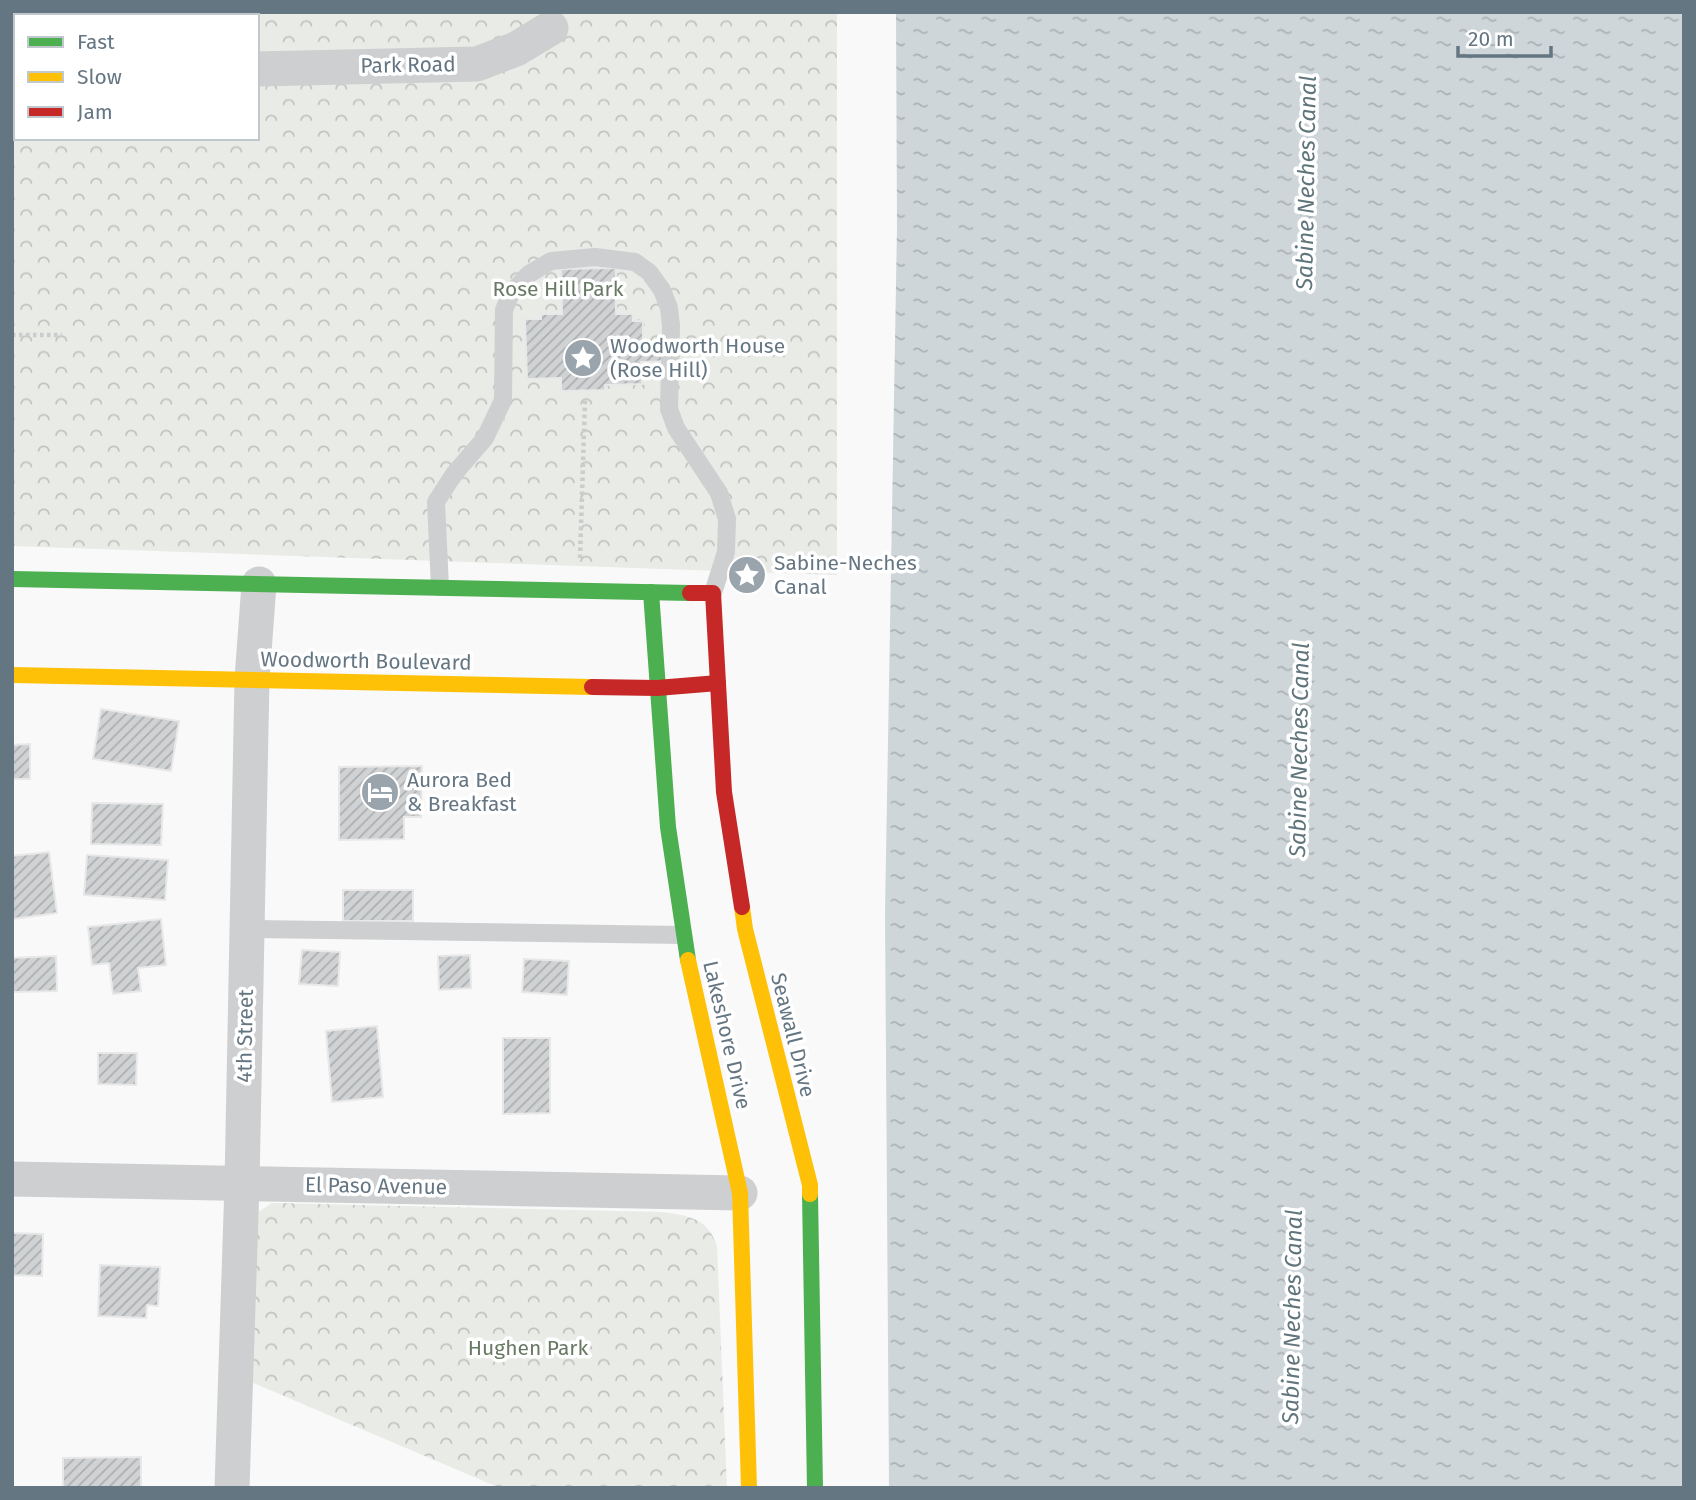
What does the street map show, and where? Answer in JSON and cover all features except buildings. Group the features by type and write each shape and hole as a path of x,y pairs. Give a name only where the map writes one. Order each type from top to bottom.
{"street":[{"name":"Park Road","path":"259,69 477,64 516,49 556,20"},
{"path":"12,579 713,593"},
{"name":"4th Street","path":"232,1488 242,1184 253,679 259,584"},
{"name":"Lakeshore Drive","path":"651,592 668,828 682,935 740,1193 749,1488"},
{"name":"Seawall Drive","path":"713,593 724,792 745,929 810,1185 814,1488"},
{"name":"Woodworth Boulevard","path":"12,675 657,688 718,683"},
{"name":"El Paso Avenue","path":"12,1179 740,1193"}],"lane":[{"path":"440,587 436,502 454,474 485,438 503,400 504,310 511,293 529,274 551,261 594,257 635,262 649,272 662,290 669,308 669,409 676,428 719,493 727,519 726,552 713,593"},
{"path":"247,929 682,935"}],"path":[{"path":"12,334 62,335"},
{"path":"579,590 585,400"}],"green space":[{"name":"Rose Hill Park","path":"12,12 837,12 837,575 12,546"},
{"name":"Hughen Park","path":"272,1203 663,1212 689,1217 703,1224 717,1246 727,1488 500,1488 251,1382 254,1215"}],"water":[{"name":"Sabine Neches Canal","path":"896,12 1684,12 1684,1488 889,1488 885,913 897,227"}],"traffic: fast":[{"path":"12,579 690,593"},
{"path":"651,592 668,827 688,960"},
{"path":"810,1194 815,1488"}],"traffic: slow":[{"path":"12,675 592,687"},
{"path":"742,907 745,929 810,1185 810,1194"},
{"path":"688,960 740,1193 749,1488"}],"traffic: jam":[{"path":"690,593 713,593 724,792 742,907"},
{"path":"592,687 657,688 718,683"}],"place":[{"name":"Woodworth House (Rose Hill)","path":"583,358"},
{"name":"Sabine-Neches Canal","path":"747,575"},
{"name":"Aurora Bed & Breakfast","path":"380,792"}]}
